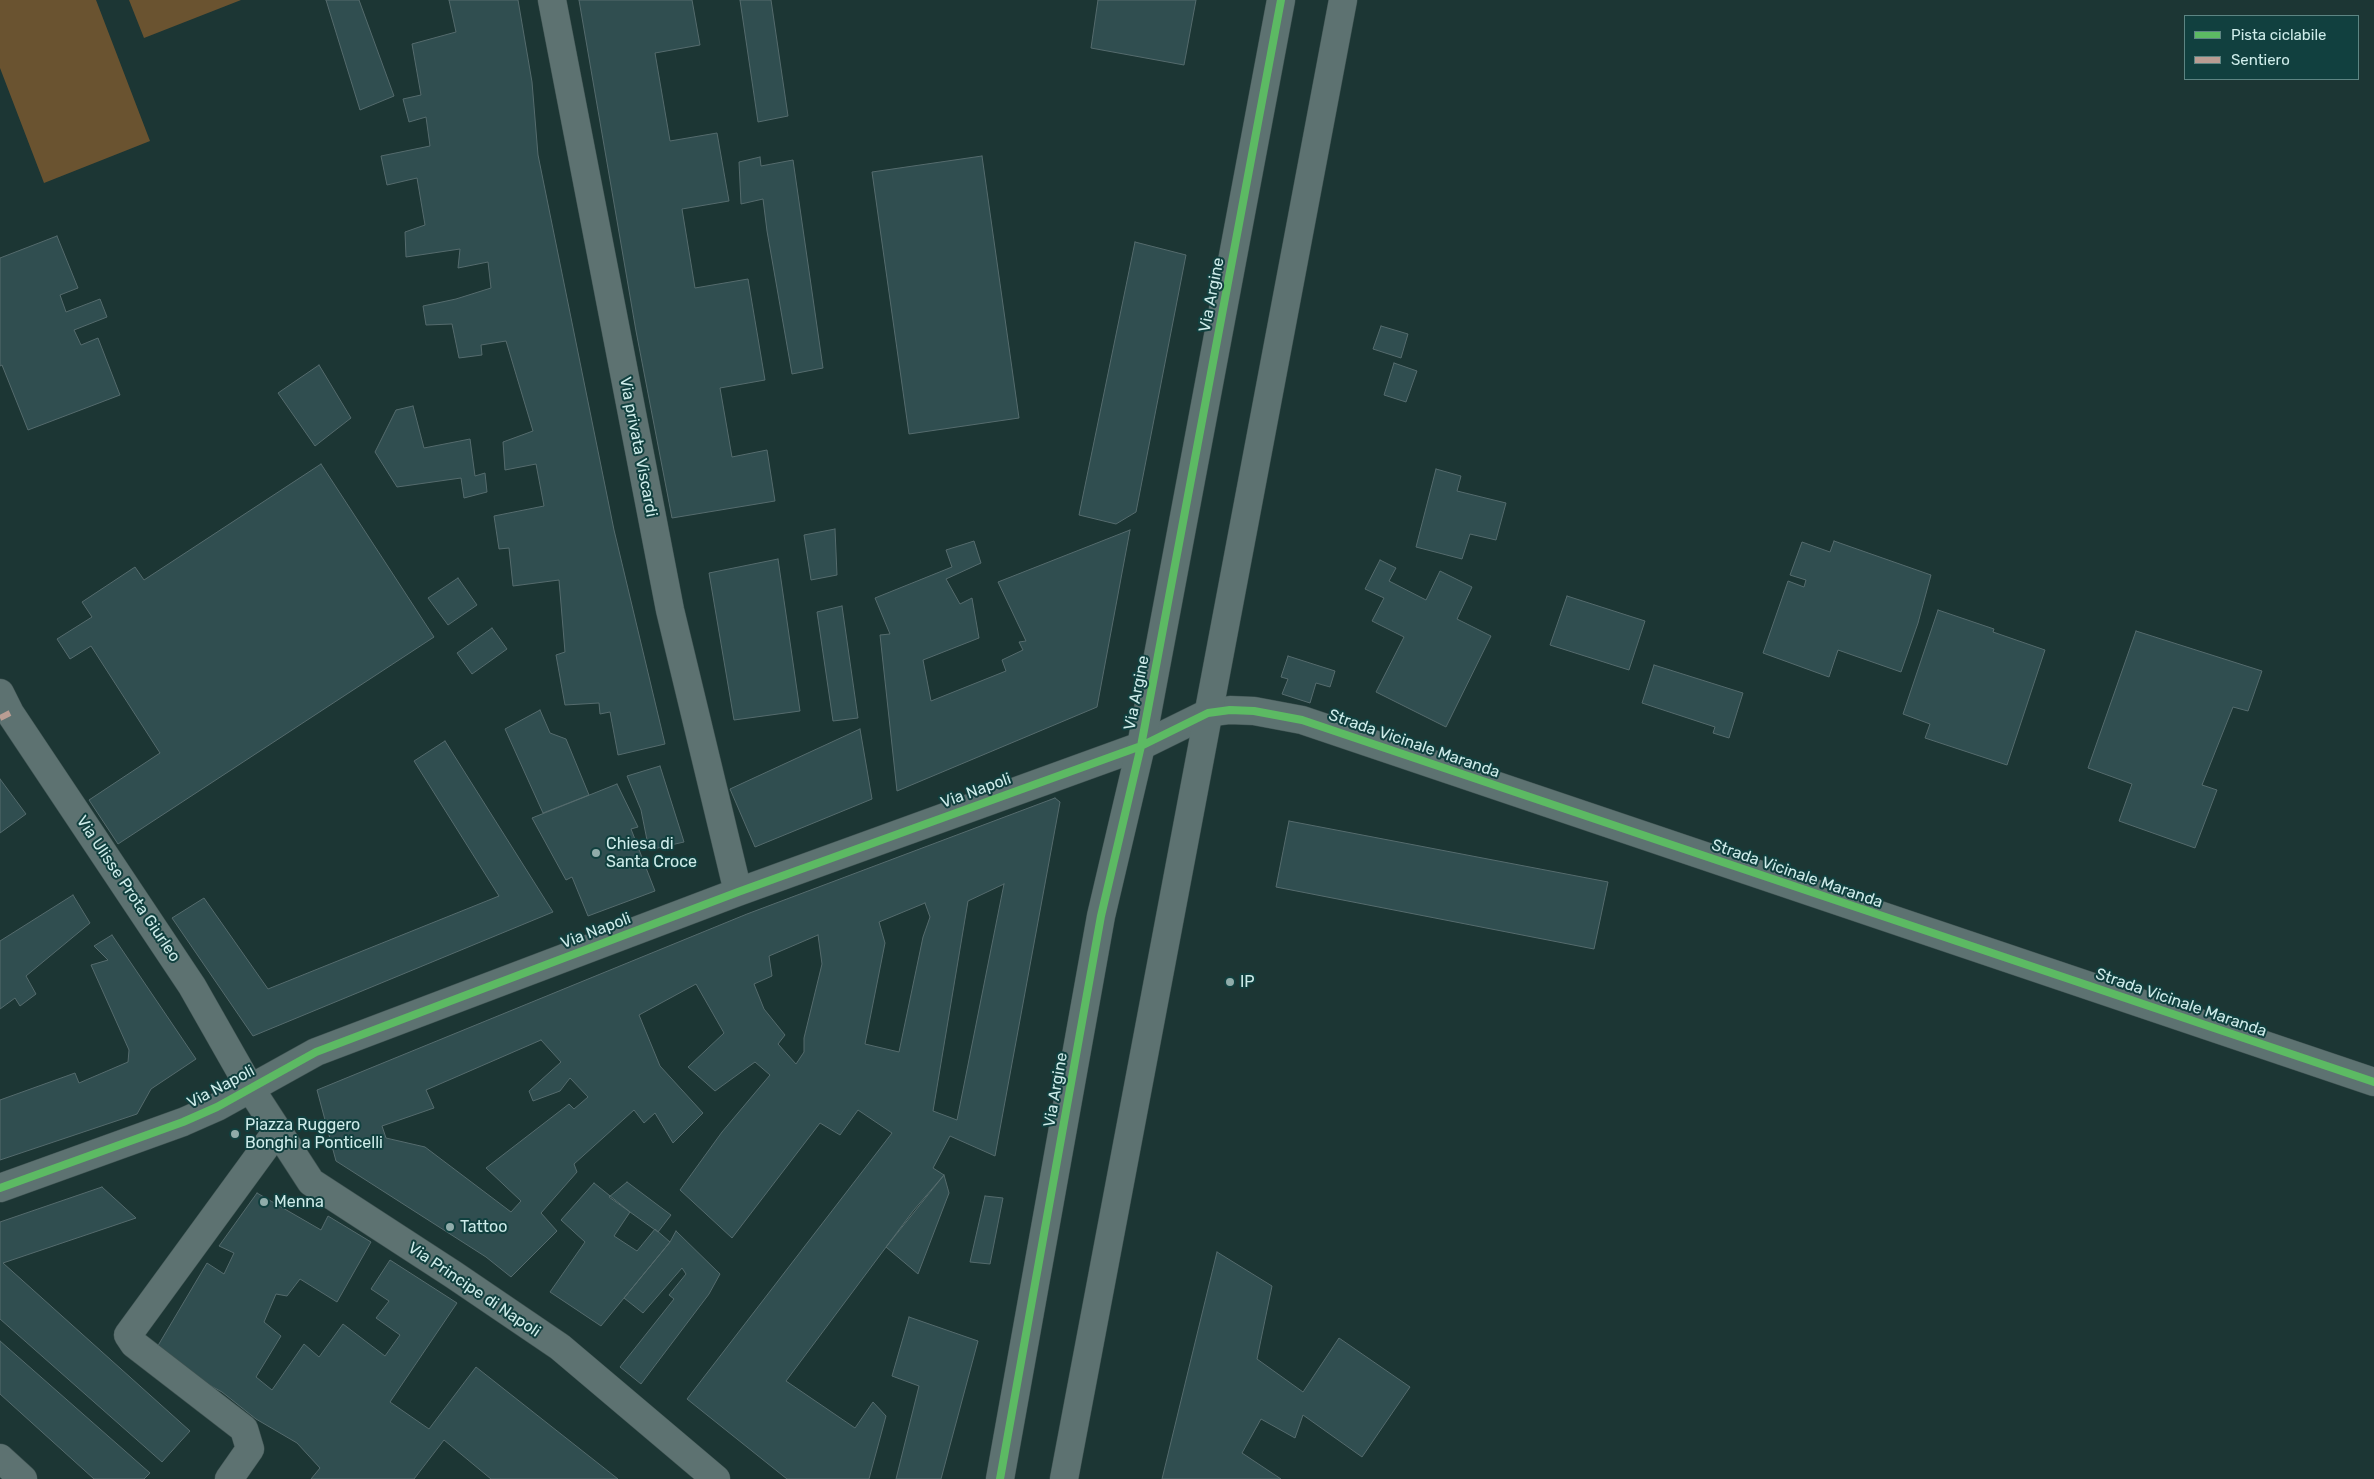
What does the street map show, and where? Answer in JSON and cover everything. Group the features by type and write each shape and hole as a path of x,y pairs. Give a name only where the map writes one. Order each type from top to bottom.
{"street":[{"name":"Via privata Viscardi","path":"552,0 670,610 738,892"},
{"name":"Via Argine","path":"1000,1479 1101,916 1141,746 1281,0"},
{"path":"1064,1479 1343,0"},
{"name":"Via Ulisse Prota Giurleo","path":"0,693 10,712 192,986 250,1088"},
{"name":"Strada Vicinale Maranda","path":"1208,713 1254,711 1302,720 2374,1082"},
{"name":"Via Napoli","path":"0,1188 183,1122 316,1052 738,892 1141,746 1208,713"},
{"name":"Via Principe di Napoli","path":"250,1088 311,1182 454,1275 560,1348 716,1479"},
{"path":"229,1479 250,1449 244,1429 134,1344 128,1335 277,1131"},
{"path":"0,1458 23,1479"}],"shaded area":[{"path":"0,0 96,0 150,141 44,183 0,68"},
{"path":"129,0 241,0 144,38"}],"building":[{"path":"326,0 359,0 394,96 360,110"},
{"path":"449,0 518,0 532,82 538,155 614,530 665,744 618,755 610,712 600,714 599,703 565,705 556,655 565,652 559,580 513,586 509,548 499,549 494,516 544,506 536,464 505,470 503,442 533,431 506,341 481,345 482,355 459,358 452,324 426,325 423,306 456,299 491,288 488,262 458,268 460,249 406,257 405,232 425,225 417,178 387,185 381,156 430,146 426,117 409,122 403,99 421,95 412,44 456,32"},
{"path":"579,0 692,0 700,45 655,53 670,141 717,133 729,201 682,209 695,288 748,279 765,380 720,388 732,457 767,450 775,501 672,518 636,331"},
{"path":"740,0 771,0 788,116 758,122"},
{"path":"1098,0 1196,0 1184,65 1091,48"},
{"path":"982,156 1019,418 909,434 872,172"},
{"path":"760,157 761,166 793,160 823,368 792,374 763,199 741,204 739,162"},
{"path":"57,236 78,288 60,295 66,312 100,299 107,317 74,330 81,345 98,338 120,395 28,430 2,365 0,366 0,258"},
{"path":"1135,242 1186,255 1136,512 1116,524 1079,515"},
{"path":"1381,326 1408,334 1401,358 1373,349"},
{"path":"1394,363 1417,371 1406,402 1384,395"},
{"path":"319,365 351,418 315,446 278,393"},
{"path":"413,406 424,448 470,439 475,476 485,473 487,492 464,498 461,478 397,487 375,452 396,410"},
{"path":"321,464 434,637 118,844 89,800 160,753 91,646 70,659 57,639 92,617 82,602 135,567 144,580"},
{"path":"1436,469 1461,476 1457,491 1506,503 1496,540 1470,534 1462,559 1416,547"},
{"path":"835,529 837,575 811,580 804,535"},
{"path":"1130,530 1097,707 897,791 880,635 890,634 875,598 952,567 946,550 974,541 981,563 946,579 960,604 972,598 979,638 923,660 931,701 1006,671 1002,660 1023,650 1019,642 1026,641 998,582"},
{"path":"1834,541 1931,575 1918,623 1901,672 1838,650 1829,677 1763,653 1788,581 1804,587 1806,580 1790,575 1802,542 1830,552"},
{"path":"778,559 800,711 734,720 709,573"},
{"path":"1380,560 1396,568 1389,581 1426,600 1440,571 1472,587 1457,619 1491,636 1446,727 1376,692 1404,637 1372,621 1384,598 1365,589"},
{"path":"458,578 477,605 448,625 428,598"},
{"path":"1567,596 1645,621 1629,670 1550,645"},
{"path":"842,606 858,718 833,721 817,612"},
{"path":"1938,610 1994,629 1993,632 2045,650 2007,765 1925,738 1930,724 1903,714"},
{"path":"492,628 507,649 472,674 457,653"},
{"path":"2136,631 2262,671 2248,711 2233,707 2202,785 2217,790 2195,848 2119,821 2132,784 2088,768"},
{"path":"1288,656 1335,671 1330,687 1316,683 1310,703 1282,694 1288,679 1281,677"},
{"path":"1654,665 1743,693 1729,738 1713,733 1715,727 1642,703"},
{"path":"540,710 550,733 566,739 589,795 543,813 505,729"},
{"path":"860,729 872,799 755,847 730,789"},
{"path":"445,741 553,912 253,1036 172,918 204,898 268,989 499,896 414,761"},
{"path":"660,766 684,842 649,850 641,810 627,776"},
{"path":"0,779 26,814 0,833"},
{"name":"Chiesa di Santa Croce","path":"617,784 638,827 631,829 655,891 588,916 572,877 566,880 532,818"},
{"path":"1055,798 1060,802 995,1156 950,1136 933,1168 944,1175 913,1211 786,1381 855,1428 873,1402 886,1416 869,1479 787,1479 687,1399 892,1133 858,1110 840,1135 820,1123 732,1238 680,1190 722,1132 770,1075 755,1062 715,1091 688,1067 724,1033 696,984 639,1015 660,1066 703,1113 673,1143 655,1113 644,1123 634,1110 574,1164 577,1172 541,1213 557,1231 511,1277 486,1257 336,1161 317,1090 747,914","holes":["1004,884 957,1120 933,1111 968,901","925,903 930,917 923,937 899,1052 865,1044 885,943 879,922","818,935 822,964 804,1038 804,1052 796,1064 778,1044 785,1035 764,1009 754,984 772,976 769,956","541,1040 561,1062 529,1091 533,1101 560,1091 570,1078 588,1097 574,1109 569,1104 486,1168 521,1201 511,1212 425,1147 386,1138 382,1126 434,1108 426,1090"]},
{"path":"1289,821 1608,882 1594,949 1276,887"},
{"path":"73,895 90,923 26,976 36,994 20,1006 15,998 0,1009 0,941"},
{"path":"112,935 196,1059 151,1089 137,1114 0,1160 0,1100 75,1073 79,1083 128,1062 129,1050 91,965 108,960 94,946"},
{"path":"944,1175 949,1193 918,1274 886,1247"},
{"path":"627,1182 671,1215 658,1232 609,1197"},
{"path":"594,1183 630,1212 614,1236 637,1251 655,1229 670,1242 601,1326 550,1292 585,1242 561,1220"},
{"path":"102,1187 136,1218 3,1263 190,1431 162,1462 0,1319 0,1222"},
{"path":"257,1193 321,1230 328,1216 371,1242 337,1302 300,1279 287,1296 276,1294 264,1322 281,1336 256,1377 272,1390 304,1344 319,1357 343,1324 385,1356 400,1335 376,1318 389,1301 371,1289 390,1260 457,1303 390,1402 429,1429 476,1367 618,1479 491,1479 444,1440 414,1479 311,1479 320,1468 297,1443 256,1419 222,1392 153,1354 207,1263 224,1274 234,1253 219,1246"},
{"path":"985,1196 1003,1198 990,1264 970,1262"},
{"path":"676,1231 720,1274 709,1294 641,1384 620,1367 674,1299 669,1295 686,1274 682,1268 643,1313 624,1298 670,1242"},
{"path":"1217,1252 1272,1286 1257,1359 1303,1392 1339,1338 1410,1387 1362,1457 1303,1415 1295,1438 1261,1419 1242,1453 1281,1479 1162,1479"},
{"path":"909,1317 978,1341 941,1479 896,1479 919,1386 892,1376"},
{"path":"0,1341 150,1473 144,1479 94,1479 0,1394"}],"marked path":[{"path":"0,718 10,713"}],"cycle path":[{"path":"1000,1479 1101,916 1141,746 1281,0"},
{"path":"0,1188 183,1122 217,1107 316,1052 738,892 1141,746 1208,713 1230,710 1254,711 1302,720 2374,1082"}],"place":[{"name":"Chiesa di Santa Croce","path":"596,853"},
{"name":"IP","path":"1230,982"},
{"name":"Piazza Ruggero Bonghi a Ponticelli","path":"235,1134"},
{"name":"Menna","path":"264,1202"},
{"name":"Tattoo","path":"450,1227"}]}
